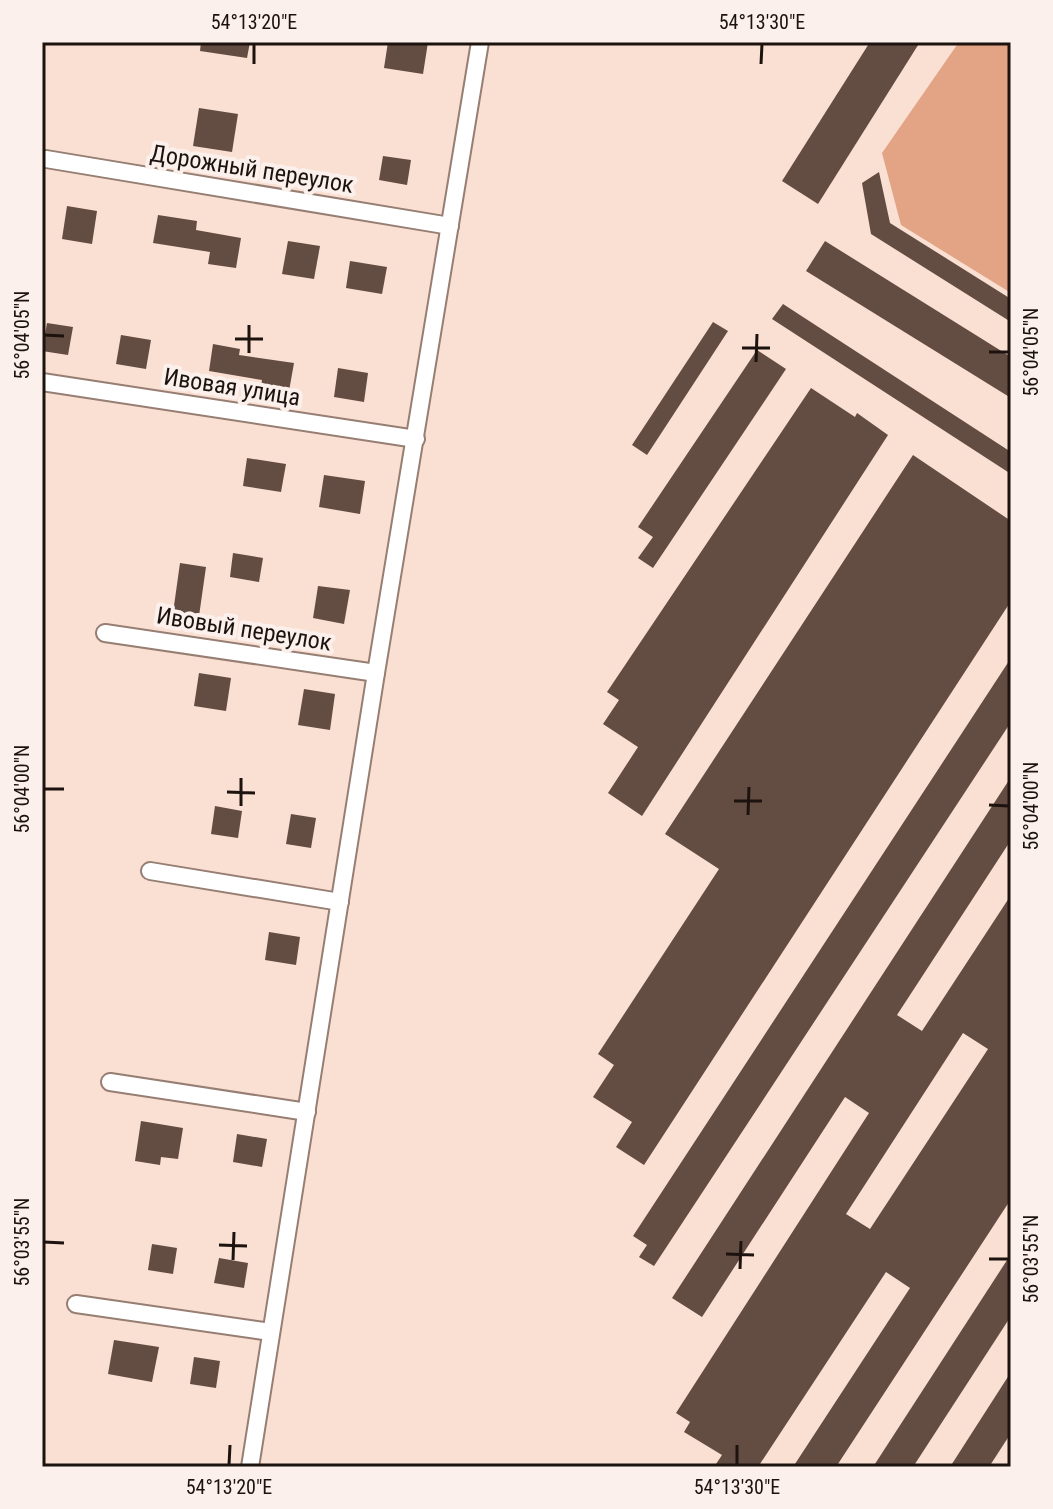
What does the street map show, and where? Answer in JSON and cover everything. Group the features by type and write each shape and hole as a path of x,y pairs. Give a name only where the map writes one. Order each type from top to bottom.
{"street":[{"path":"250,1467 480,42"},
{"name":"Дорожный переулок","path":"46,159 450,226"},
{"name":"Ивовая улица","path":"42,382 416,439"},
{"name":"Ивовый переулок","path":"105,633 376,673"},
{"path":"150,871 340,902"},
{"path":"110,1082 307,1112"},
{"path":"76,1304 271,1332"}],"shaded area":[{"path":"959,42 1011,42 1011,293 901,225 882,153"}],"building":[{"path":"201,42 250,42 247,58 200,51"},
{"path":"388,42 428,42 423,74 384,68"},
{"path":"870,42 920,42 818,204 782,181"},
{"path":"199,108 238,114 232,152 193,146"},
{"path":"383,156 411,160 407,185 379,180"},
{"path":"879,172 890,223 1011,299 1011,322 871,234 862,183"},
{"path":"67,206 97,211 92,244 62,239"},
{"path":"158,215 197,221 196,230 241,238 236,268 208,264 210,252 153,243"},
{"path":"288,241 320,246 314,279 282,274"},
{"path":"825,241 1011,357 1011,398 806,271"},
{"path":"350,261 387,267 382,294 346,288"},
{"path":"783,304 1011,452 1011,474 772,319"},
{"path":"713,322 728,331 647,455 632,445"},
{"path":"47,323 73,327 68,355 42,351"},
{"path":"121,335 151,340 146,369 116,364"},
{"path":"213,344 240,349 239,355 294,363 289,391 261,386 262,380 209,371"},
{"path":"757,350 786,369 653,568 638,558 653,537 638,527"},
{"path":"338,368 368,373 364,402 334,397"},
{"path":"811,388 855,417 857,413 888,435 642,816 608,793 638,747 603,724 619,700 607,692"},
{"path":"913,455 1011,521 1011,601 644,1165 616,1147 632,1122 593,1097 614,1065 598,1054 719,869 665,834"},
{"path":"247,458 286,464 281,492 243,486"},
{"path":"324,475 365,481 360,514 319,507"},
{"path":"233,553 263,558 259,582 230,577"},
{"path":"180,563 206,567 199,616 173,613"},
{"path":"318,586 350,590 344,624 313,618"},
{"path":"1011,658 1011,722 654,1266 639,1257 647,1245 633,1236"},
{"path":"199,673 231,678 226,711 194,706"},
{"path":"304,689 335,694 330,730 298,725"},
{"path":"1011,777 1011,840 897,1015 922,1031 1011,895 1011,1199 836,1467 793,1467 910,1288 886,1272 758,1467 714,1467 722,1455 684,1432 690,1422 676,1413 869,1113 845,1097 702,1317 672,1298","holes":["963,1033 988,1049 870,1229 846,1214"]},
{"path":"215,806 242,811 238,838 211,834"},
{"path":"291,814 316,818 311,848 286,844"},
{"path":"269,932 300,937 296,965 265,960"},
{"path":"141,1121 183,1128 178,1159 161,1157 160,1165 135,1161"},
{"path":"237,1134 267,1139 262,1167 233,1162"},
{"path":"152,1244 177,1248 173,1274 148,1270"},
{"path":"1011,1254 1011,1316 913,1467 873,1467"},
{"path":"219,1258 248,1263 244,1288 214,1283"},
{"path":"114,1340 159,1347 152,1382 108,1374"},
{"path":"194,1357 220,1361 216,1388 190,1384"},
{"path":"1011,1372 1011,1433 989,1467 950,1467"}]}
